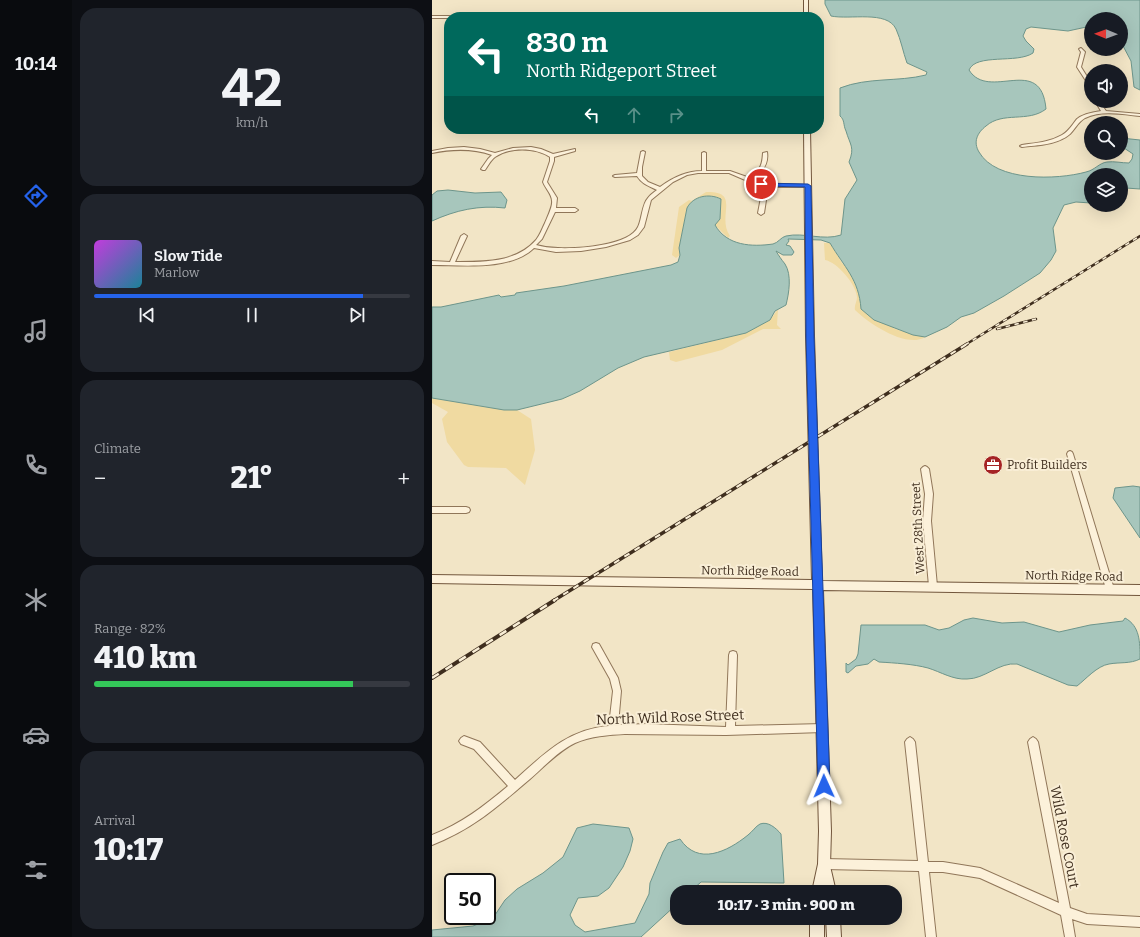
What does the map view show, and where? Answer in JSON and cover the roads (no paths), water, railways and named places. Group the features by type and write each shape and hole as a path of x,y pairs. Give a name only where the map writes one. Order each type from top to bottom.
{"main road":[{"path":"806,0 806,12"},
{"path":"807,134 810,247 810,336 825,831 824,864 820,885"},
{"name":"North Ridge Road","path":"432,579 1140,590"},
{"path":"824,864 828,885"},
{"path":"817,925 817,937"},
{"path":"833,925 834,937"}],"street":[{"path":"432,17 444,17"},
{"path":"1081,49 1083,52 1079,67 1084,75"},
{"path":"1101,108 1104,112"},
{"path":"1022,146 1044,143 1066,136 1082,117 1104,112 1140,115"},
{"path":"432,152 447,149 476,149 495,155"},
{"path":"483,169 489,159 509,150 543,150 552,156 573,150"},
{"path":"643,152 638,174 644,182 660,189"},
{"path":"704,153 704,171"},
{"path":"747,179 764,168 765,153"},
{"path":"432,263 502,261 523,254 534,246 543,235 554,201 545,182 552,161 552,156"},
{"path":"534,246 554,251 569,251 628,239 639,230 647,202 660,189 679,176 704,171 734,172 747,179 766,185 808,186"},
{"path":"615,176 638,174"},
{"path":"761,213 766,185"},
{"path":"552,210 575,210"},
{"path":"452,263 464,236"},
{"path":"1070,454 1110,589"},
{"name":"West 28th Street","path":"925,469 929,494 926,521 933,586"},
{"path":"432,510 466,510"},
{"path":"596,647 614,678 617,691 614,731"},
{"path":"730,730 733,655"},
{"name":"North Wild Rose Street","path":"432,840 481,814 552,753 573,740 592,733 614,731 730,730 751,728 823,728"},
{"path":"464,741 477,746 514,786"},
{"path":"910,742 931,937"},
{"name":"Wild Rose Court","path":"1033,742 1070,937"},
{"path":"824,864 943,867 980,873 1066,912 1087,919 1101,921 1140,922"}],"water":[{"path":"825,0 1140,0 1140,90 1134,87 1131,61 1128,55 1128,12 1084,12 1084,28 1068,31 1031,27 1026,29 1023,36 1034,49 1033,53 1017,58 980,62 973,65 969,70 978,79 989,82 1025,80 1035,84 1042,93 1046,109 1039,113 1024,117 1000,119 986,126 978,135 976,145 979,152 987,162 999,169 1013,174 1028,176 1044,177 1074,175 1084,172 1084,203 1076,202 1064,205 1053,228 1056,251 1051,260 1040,273 974,313 961,317 947,327 925,337 913,335 874,320 861,309 860,299 854,281 830,243 821,240 788,239 789,241 786,245 790,246 794,252 792,255 783,255 776,251 789,273 789,290 786,305 775,311 770,320 746,333 644,357 618,368 580,391 562,399 517,410 504,410 432,398 432,307 441,307 499,295 501,297 515,295 516,293 564,286 671,265 678,262 680,255 679,248 687,208 697,198 711,196 721,199 720,219 715,225 726,237 741,244 773,244 784,237 793,235 834,237 841,235 845,199 857,180 849,162 852,149 840,116 840,88 861,82 926,75 927,72 907,63 898,33 891,23 876,18 831,16 825,4"},
{"path":"1128,139 1140,140 1140,189 1128,188 1128,168 1095,168 1107,162 1129,163 1133,154 1128,151"},
{"path":"448,190 475,193 501,192 507,200 505,208 486,207 468,209 432,221 432,195 437,191"},
{"path":"1133,486 1140,487 1140,538 1113,498 1115,488"},
{"path":"973,618 1002,623 1024,622 1059,632 1090,625 1123,621 1125,618 1134,625 1138,635 1140,659 1132,662 1113,663 1100,667 1077,686 1068,685 1017,664 1010,664 980,676 967,679 952,677 922,667 879,662 874,659 868,664 856,666 848,673 846,672 846,663 848,665 856,659 858,654 861,625 925,625 939,630 949,628 964,620"},
{"path":"593,824 629,828 633,839 630,851 623,867 609,888 598,896 578,898 570,915 575,925 585,932 635,923 649,894 650,883 663,852 668,843 680,839 687,847 695,852 713,854 731,847 750,834 760,824 769,824 781,834 784,883 701,882 698,885 670,885 670,910 641,937 432,937 432,930 476,925 496,925 496,914 505,900 517,889 543,873 563,857 577,828"}],"railway":[{"path":"965,345 1140,236"},
{"path":"997,329 1036,319"},
{"path":"553,601 967,344"},
{"path":"432,678 555,600"}],"place":[{"name":"Profit Builders","path":"993,465"}]}
